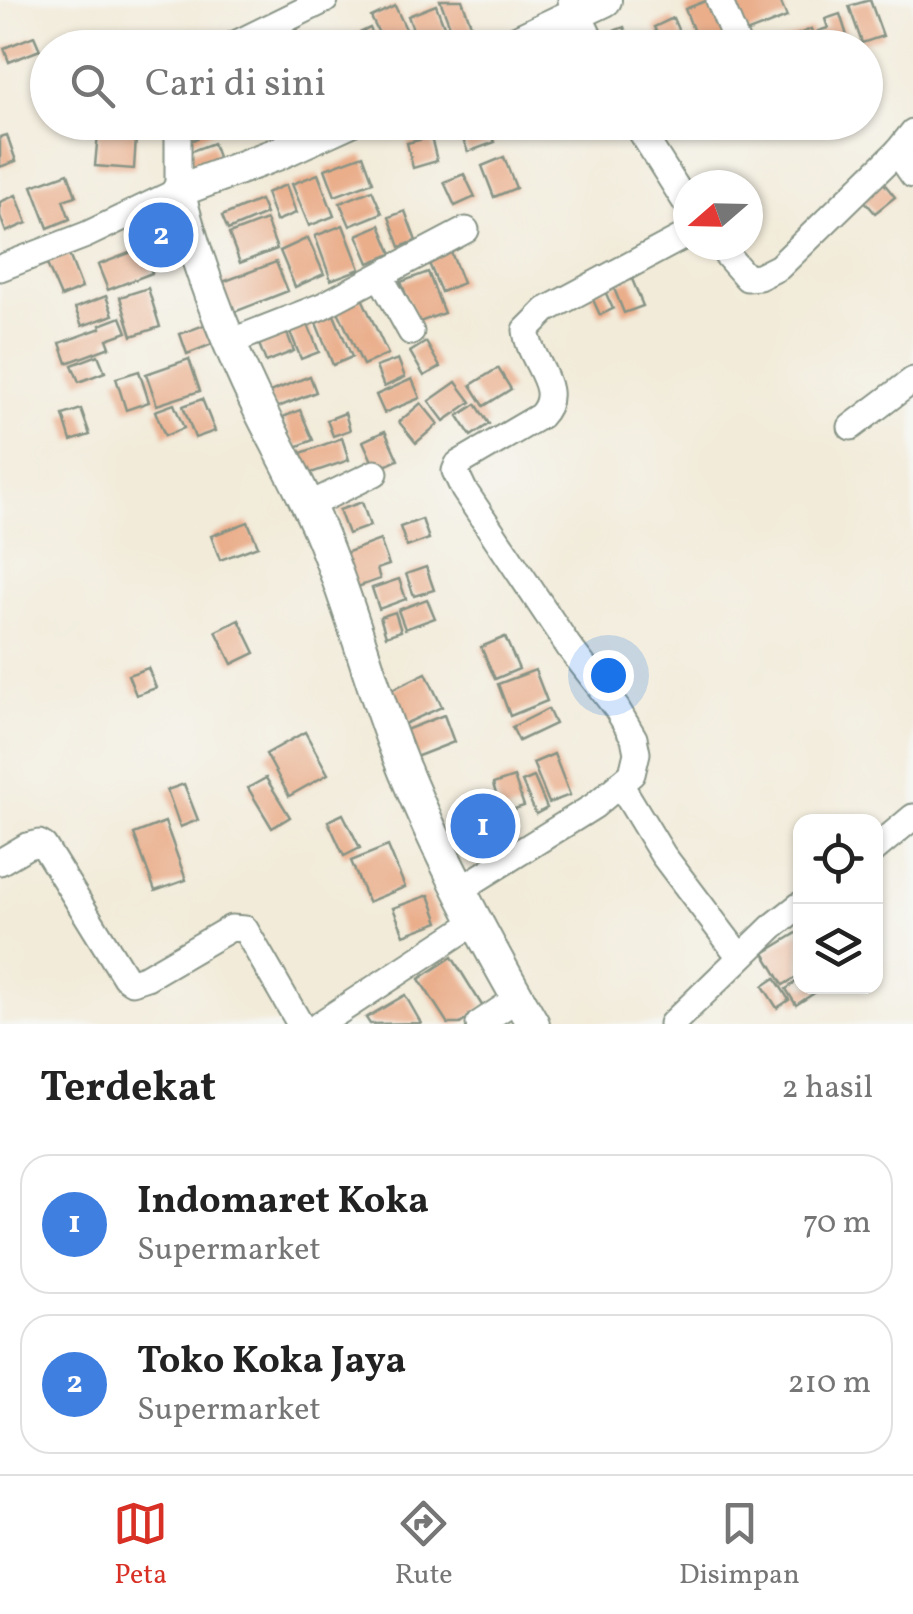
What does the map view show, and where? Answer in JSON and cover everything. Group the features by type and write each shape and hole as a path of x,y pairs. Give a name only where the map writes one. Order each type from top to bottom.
{"main road":[{"path":"537,30 584,4"},
{"path":"307,140 178,192 203,277 230,342 309,505 338,576 397,752 461,890 526,1011"}],"street":[{"path":"264,30 325,0"},
{"path":"719,0 732,30"},
{"path":"584,4 590,30"},
{"path":"0,268 86,235 178,192 178,140"},
{"path":"646,140 673,182"},
{"path":"905,142 913,175"},
{"path":"731,260 747,278 768,274 905,142"},
{"path":"230,342 322,306 466,230"},
{"path":"461,890 594,806 637,764 634,738 464,490 455,471 458,464 549,407 552,394 527,341 526,330 535,320 546,310 673,242"},
{"path":"380,276 411,332"},
{"path":"851,427 913,380"},
{"path":"309,505 375,473"},
{"path":"620,784 662,855 740,957"},
{"path":"883,842 913,817"},
{"path":"0,862 34,843 44,846 132,982 147,978 224,931 244,929 300,1024"},
{"path":"672,1024 793,911"},
{"path":"320,1024 477,921"},
{"path":"479,1024 526,1011"}],"building":[{"path":"440,0 462,0 473,30 451,30"},
{"path":"708,0 724,30 693,30 685,9"},
{"path":"733,0 780,0 787,17 745,30"},
{"path":"870,0 881,30 857,30 849,6"},
{"path":"436,5 445,30 413,30 408,16"},
{"path":"395,6 406,30 377,30 371,17"},
{"path":"840,14 845,30 821,30 828,28 825,19"},
{"path":"673,18 678,30 655,30 654,27"},
{"path":"30,38 30,54 9,62 4,48"},
{"path":"7,135 16,161 0,167 0,137"},
{"path":"97,140 136,140 134,169 95,166"},
{"path":"432,140 437,161 413,168 407,143"},
{"path":"463,140 494,140 495,142 468,152"},
{"path":"213,143 224,174 197,184 186,153"},
{"path":"363,155 373,182 335,196 325,169"},
{"path":"504,157 516,188 494,197 482,166"},
{"path":"68,173 76,196 63,200 70,219 48,228 32,186"},
{"path":"318,174 334,216 309,226 292,184"},
{"path":"464,174 475,197 455,206 444,182"},
{"path":"882,181 895,197 875,213 862,198"},
{"path":"286,185 296,213 276,221 266,193"},
{"path":"372,190 382,213 350,226 340,203"},
{"path":"16,195 27,223 6,232 0,202"},
{"path":"260,200 266,214 228,230 222,216"},
{"path":"172,211 186,245 150,260 136,225"},
{"path":"405,211 416,241 400,247 389,217"},
{"path":"266,220 277,249 240,263 229,234"},
{"path":"343,225 360,269 331,280 315,236"},
{"path":"380,225 392,254 369,263 357,235"},
{"path":"308,238 324,274 295,287 280,251"},
{"path":"449,247 463,283 441,292 426,256"},
{"path":"142,248 152,273 108,290 98,265"},
{"path":"68,252 82,288 61,297 46,262"},
{"path":"276,262 288,291 232,313 220,283"},
{"path":"428,272 444,313 417,323 401,282"},
{"path":"632,279 643,306 624,313 613,286"},
{"path":"603,287 613,309 600,315 590,293"},
{"path":"148,288 160,327 132,336 120,297"},
{"path":"106,296 113,315 82,326 75,308"},
{"path":"361,296 388,354 363,365 336,307"},
{"path":"334,315 352,357 333,365 316,323"},
{"path":"121,317 127,332 107,339 110,347 67,363 60,343"},
{"path":"305,317 319,352 301,359 287,324"},
{"path":"204,325 212,344 187,354 180,334"},
{"path":"285,328 294,351 266,362 257,339"},
{"path":"426,342 440,367 424,376 410,352"},
{"path":"98,355 105,372 79,382 72,365"},
{"path":"189,359 200,391 157,405 146,374"},
{"path":"398,359 405,377 384,387 376,367"},
{"path":"498,368 511,389 484,406 471,385"},
{"path":"139,371 149,402 126,410 116,378"},
{"path":"310,376 316,392 273,409 267,393"},
{"path":"412,379 420,398 384,413 376,395"},
{"path":"456,382 471,402 444,421 429,401"},
{"path":"202,399 215,431 195,438 183,406"},
{"path":"421,403 438,424 416,443 399,422"},
{"path":"174,404 184,428 165,436 155,411"},
{"path":"476,404 489,424 471,436 458,416"},
{"path":"81,409 90,435 71,441 63,415"},
{"path":"300,410 313,440 296,447 283,417"},
{"path":"345,413 350,430 333,436 327,420"},
{"path":"385,431 398,460 376,470 363,441"},
{"path":"342,438 349,460 308,474 301,453"},
{"path":"362,502 370,526 348,534 339,510"},
{"path":"422,519 429,539 407,547 400,527"},
{"path":"248,522 258,546 220,560 211,536"},
{"path":"380,540 389,565 377,569 380,579 352,589 340,555"},
{"path":"426,567 434,590 414,596 406,574"},
{"path":"399,579 406,599 379,609 372,588"},
{"path":"427,599 435,618 405,629 398,610"},
{"path":"395,612 401,631 386,636 380,617"},
{"path":"239,620 255,653 232,664 216,631"},
{"path":"505,637 519,669 495,679 481,647"},
{"path":"148,668 156,688 136,695 128,675"},
{"path":"535,670 547,701 510,716 498,684"},
{"path":"426,673 442,707 402,725 387,692"},
{"path":"548,709 555,724 519,741 512,727"},
{"path":"444,715 454,742 413,758 403,731"},
{"path":"305,732 328,774 289,796 266,754"},
{"path":"554,754 570,795 549,803 533,763"},
{"path":"514,777 524,806 502,813 493,784"},
{"path":"534,777 547,808 536,814 522,782"},
{"path":"266,778 290,817 272,828 248,788"},
{"path":"184,784 198,820 180,827 167,790"},
{"path":"490,800 504,841 477,854 462,812"},
{"path":"343,814 360,848 344,856 328,821"},
{"path":"165,822 186,880 155,891 134,834"},
{"path":"388,846 405,887 368,902 351,861"},
{"path":"429,895 439,922 404,935 393,908"},
{"path":"793,935 793,979 783,985 764,953"},
{"path":"452,957 483,1007 460,1024 448,1024 419,979"},
{"path":"775,978 789,1000 777,1008 763,986"},
{"path":"793,984 793,994 813,994 796,1005 786,989"},
{"path":"405,995 421,1023 370,1024 366,1018"}],"place":[{"name":"Toko Koka Jaya","path":"161,235"},
{"name":"Indomaret Koka","path":"483,826"}]}
